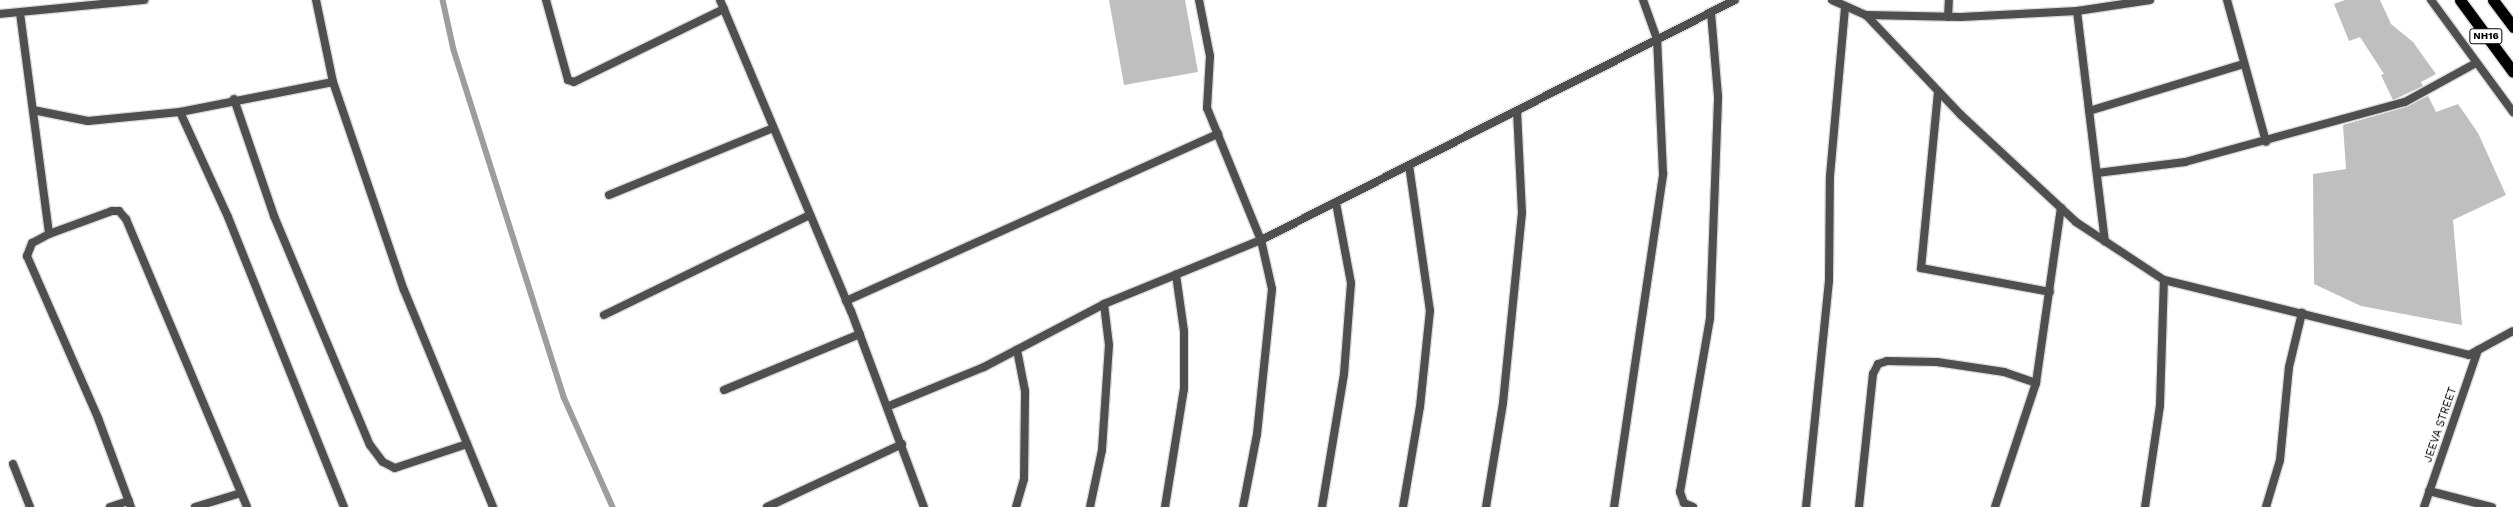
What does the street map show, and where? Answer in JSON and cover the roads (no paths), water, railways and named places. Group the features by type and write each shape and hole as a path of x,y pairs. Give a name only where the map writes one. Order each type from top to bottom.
{"highway":[{"name":"NH16","path":"2460,0 2513,72"},
{"name":"NH16","path":"2493,0 2513,27"}],"street":[{"path":"0,14 144,0"},
{"path":"316,0 333,82 404,290 493,507"},
{"path":"546,0 568,80 574,82 724,9"},
{"path":"720,0 889,406 924,507"},
{"path":"1199,0 1210,56 1207,108 1261,240 1272,289 1258,434 1243,507"},
{"path":"1614,507 1663,174 1657,39 1643,0"},
{"path":"889,406 984,367 1104,304 1261,240 1735,0"},
{"path":"1832,0 1845,8 1866,15 1948,17 2077,11 2150,0"},
{"path":"1948,17 1949,0"},
{"path":"2227,0 2266,142"},
{"path":"2431,0 2513,112"},
{"path":"1806,507 1828,281 1830,176 1845,8"},
{"path":"2077,11 2105,241"},
{"path":"1693,507 1684,503 1680,492 1710,318 1718,96 1711,12"},
{"path":"20,13 49,234"},
{"path":"1866,15 1938,92 2061,208 2105,241 2164,280 2469,355 2513,331"},
{"path":"2097,173 2185,162 2266,142 2405,102 2476,63"},
{"path":"2089,111 2244,64"},
{"path":"33,110 88,121 180,112 234,99 333,82"},
{"path":"1938,92 1921,268 2050,292"},
{"path":"234,99 277,223 370,445 383,462 395,468 467,444"},
{"path":"1486,507 1503,403 1522,213 1517,111"},
{"path":"180,112 228,217 344,507"},
{"path":"610,196 773,128"},
{"path":"846,301 1218,134"},
{"path":"1403,507 1420,406 1430,311 1409,166"},
{"path":"1322,507 1344,374 1351,283 1336,203"},
{"path":"1995,507 2036,382 2061,208"},
{"path":"110,507 130,504 98,418 27,256 32,243 49,234 112,211 119,212 126,219 247,507"},
{"path":"604,315 810,215"},
{"path":"1164,507 1184,389 1184,331 1176,275"},
{"path":"2145,507 2160,405 2164,280"},
{"path":"1090,507 1102,450 1109,345 1104,304"},
{"path":"2266,507 2280,460 2289,367 2302,313"},
{"path":"724,390 860,334"},
{"path":"1016,507 1024,479 1025,391 1017,350"},
{"name":"JEEVA STREET","path":"2424,507 2478,350"},
{"path":"1859,507 1873,374 1878,364 1887,361 1951,363 2036,382"},
{"path":"767,507 902,444"},
{"path":"13,464 30,507"},
{"path":"2430,491 2492,507"},
{"path":"195,507 241,493"}],"waterway":[{"path":"443,0 454,50 564,397 613,507"}]}
